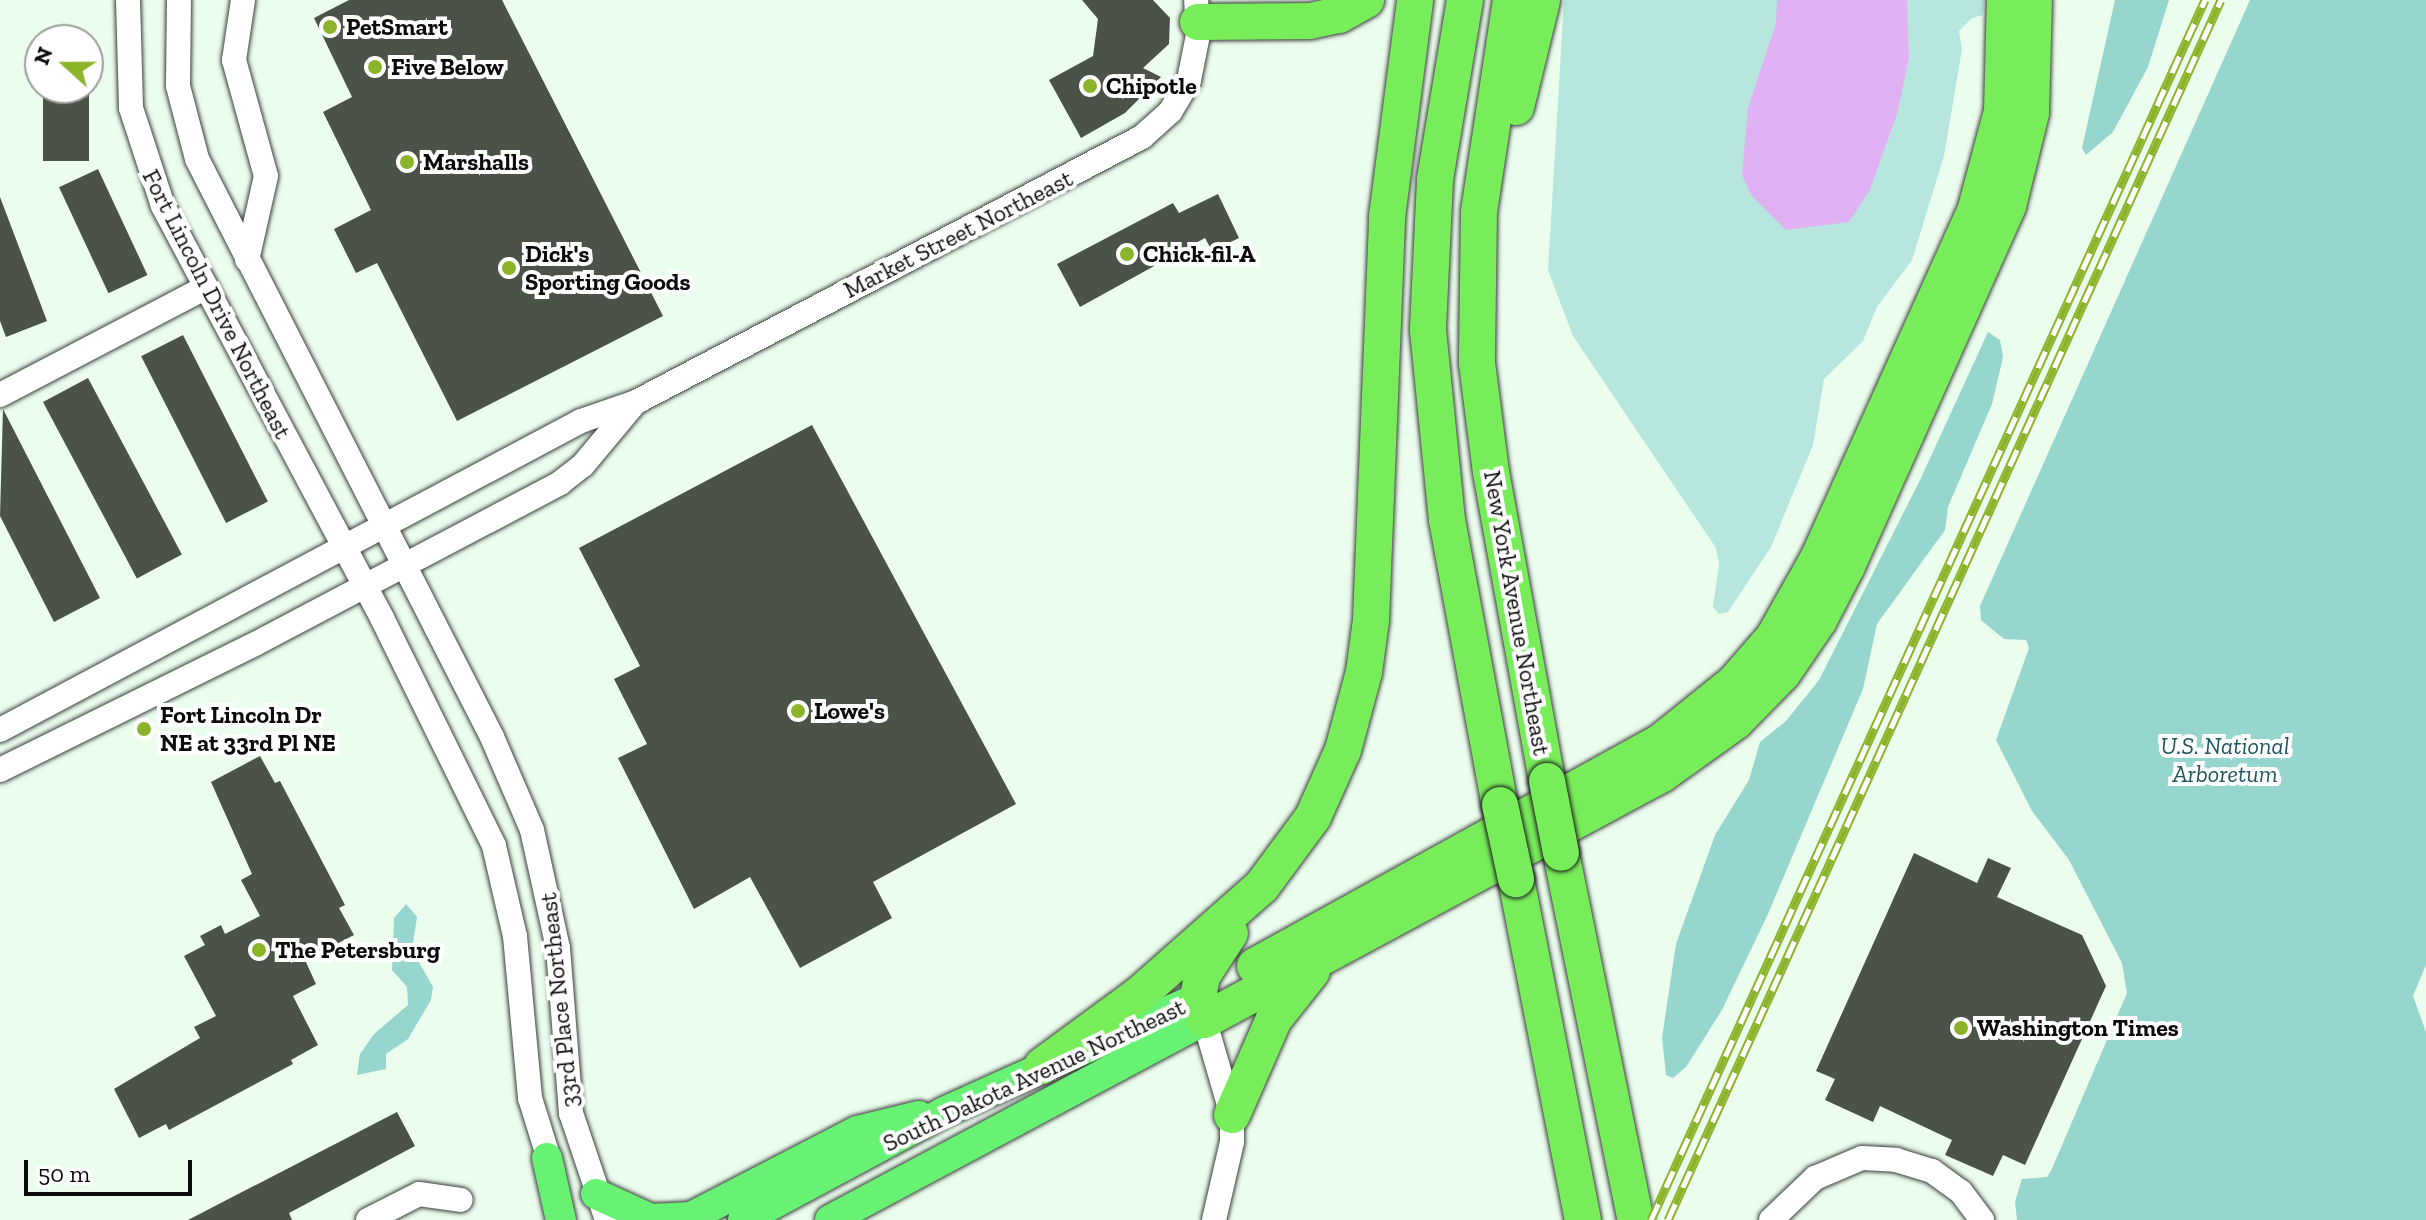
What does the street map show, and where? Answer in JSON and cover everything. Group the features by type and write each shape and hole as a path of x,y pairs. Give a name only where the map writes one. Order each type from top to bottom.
{"highway":[{"path":"1197,11 1310,21 1339,15 1366,0"},
{"path":"1201,1009 1206,968 1325,795 1353,723 1364,672 1387,217 1415,0"},
{"name":"New York Avenue Northeast","path":"1465,0 1435,180 1427,289 1430,372 1447,520 1500,805 1582,1210"},
{"name":"New York Avenue Northeast","path":"1511,0 1479,212 1475,312 1482,415 1547,781 1636,1220"},
{"path":"1482,415 1516,103 1542,0"},
{"path":"1201,1009 1662,741 1754,662 1803,588 1975,212 2002,111 2005,0"},
{"path":"1201,1009 1327,954 1662,774 1736,721 1783,673 1819,620 1847,566 2008,206 2031,113 2034,0"},
{"path":"1042,1066 1140,994 1262,886"},
{"path":"1232,1115 1274,1019 1327,954"}],"main road":[{"name":"South Dakota Avenue Northeast","path":"743,1220 944,1112 1042,1066 1201,1009"},
{"name":"South Dakota Avenue Northeast","path":"830,1220 1201,1009"},
{"path":"602,1207 651,1219 691,1217 857,1131 944,1112"},
{"path":"547,1158 561,1220"}],"street":[{"name":"Fort Lincoln Drive Northeast","path":"128,0 126,60 136,131 163,206 364,586"},
{"name":"Fort Lincoln Drive Northeast","path":"179,0 176,61 189,135 247,260 404,566"},
{"path":"243,0 234,60 266,176 247,260"},
{"name":"Market Street Northeast","path":"385,526 581,421 636,402 1142,137 1184,90 1196,56 1197,11"},
{"path":"0,395 205,288"},
{"name":"Market Street Northeast","path":"404,566 573,475 636,402"},
{"path":"0,730 385,526"},
{"path":"0,770 404,566"},
{"name":"33rd Place Northeast","path":"404,566 509,772 532,830 554,921 571,1113 602,1207"},
{"name":"33rd Place Northeast","path":"364,586 462,773 494,846 515,936 530,1098 547,1158 574,1220"},
{"path":"53,703 70,734"},
{"path":"1201,1009 1232,1115 1232,1142 1214,1220"},
{"path":"1771,1220 1831,1168 1879,1158 1940,1175 1961,1192 1982,1220"},
{"path":"368,1220 419,1194 461,1200"}],"shaded area":[{"path":"1564,0 1984,0 1983,15 1972,18 1959,31 1962,49 1944,156 1912,260 1877,307 1863,341 1824,379 1813,445 1771,547 1728,612 1719,614 1713,607 1719,564 1716,548 1573,336 1548,270"},
{"path":"1777,0 1907,0 1909,57 1898,111 1870,190 1849,222 1786,230 1751,195 1742,175 1748,108 1776,23"}],"green space":[{"path":"2115,0 2169,0 2148,67 2113,132 2086,155 2082,148"},
{"name":"U.S. National Arboretum","path":"2250,0 2426,0 2426,965 2413,996 2426,1032 2426,1220 2017,1220 2015,1202 2022,1179 2047,1177 2051,1171 2127,993 2122,963 2069,860 2032,811 1996,740 2029,648 2026,640 2004,639 1981,620 1980,606"},
{"path":"1988,332 2000,340 2003,357 1992,404 1948,507 1945,530 1877,624 1863,689 1768,914 1722,1010 1686,1067 1673,1078 1666,1075 1662,1038 1676,944 1715,835 1749,780 1760,742 1786,721 1819,680 1920,480"},
{"path":"406,904 417,917 412,950 433,987 431,1000 408,1039 386,1054 386,1069 357,1075 360,1054 374,1034 408,1005 407,987 392,970 394,918"}],"building":[{"name":"Dick's Sporting Goods","path":"349,0 502,0 663,316 457,421 377,263 356,273 334,229 371,210 323,112 352,97 314,18"},
{"path":"1082,0 1153,0 1170,18 1169,44 1143,68 1161,77 1125,113 1081,138 1049,80 1093,56 1098,19"},
{"path":"43,104 89,104 89,161 43,161"},
{"path":"98,169 147,275 108,293 59,187"},
{"name":"Chick-fil-A","path":"1218,194 1239,238 1212,251 1205,238 1080,307 1057,264 1173,203 1179,213"},
{"path":"0,197 47,321 6,337 0,321"},
{"path":"183,335 268,502 226,523 141,356"},
{"path":"88,378 182,555 137,579 43,402"},
{"path":"3,409 100,598 54,622 0,516"},
{"name":"Lowe's","path":"812,425 1016,804 873,882 892,918 800,968 750,877 694,909 618,758 647,744 614,679 640,666 579,548"},
{"name":"The Petersburg","path":"260,756 275,783 280,781 345,905 339,908 354,935 305,960 316,984 293,996 318,1045 291,1060 293,1064 169,1130 166,1124 139,1138 114,1089 200,1038 194,1027 216,1016 184,956 205,945 200,936 221,925 225,934 260,916 241,880 252,874 211,782"},
{"name":"Washington Times","path":"1914,853 1977,883 1988,858 2011,868 1997,897 2082,935 2106,986 2025,1165 2003,1155 1993,1176 1945,1155 1952,1140 1880,1106 1873,1122 1825,1100 1835,1079 1816,1071"},
{"path":"397,1112 415,1146 289,1213 292,1220 188,1220"}],"railway":[{"path":"1651,1220 2205,0"},
{"path":"1668,1220 2221,0"}],"place":[{"name":"PetSmart","path":"330,27"},
{"name":"Five Below","path":"375,67"},
{"name":"Chipotle","path":"1090,86"},
{"name":"Marshalls","path":"407,162"},
{"name":"Chick-fil-A","path":"1127,254"},
{"name":"Dick's Sporting Goods","path":"509,268"},
{"name":"Lowe's","path":"798,711"},
{"name":"Fort Lincoln Dr NE at 33rd Pl NE","path":"144,729"},
{"name":"The Petersburg","path":"259,950"},
{"name":"Washington Times","path":"1961,1028"}]}
